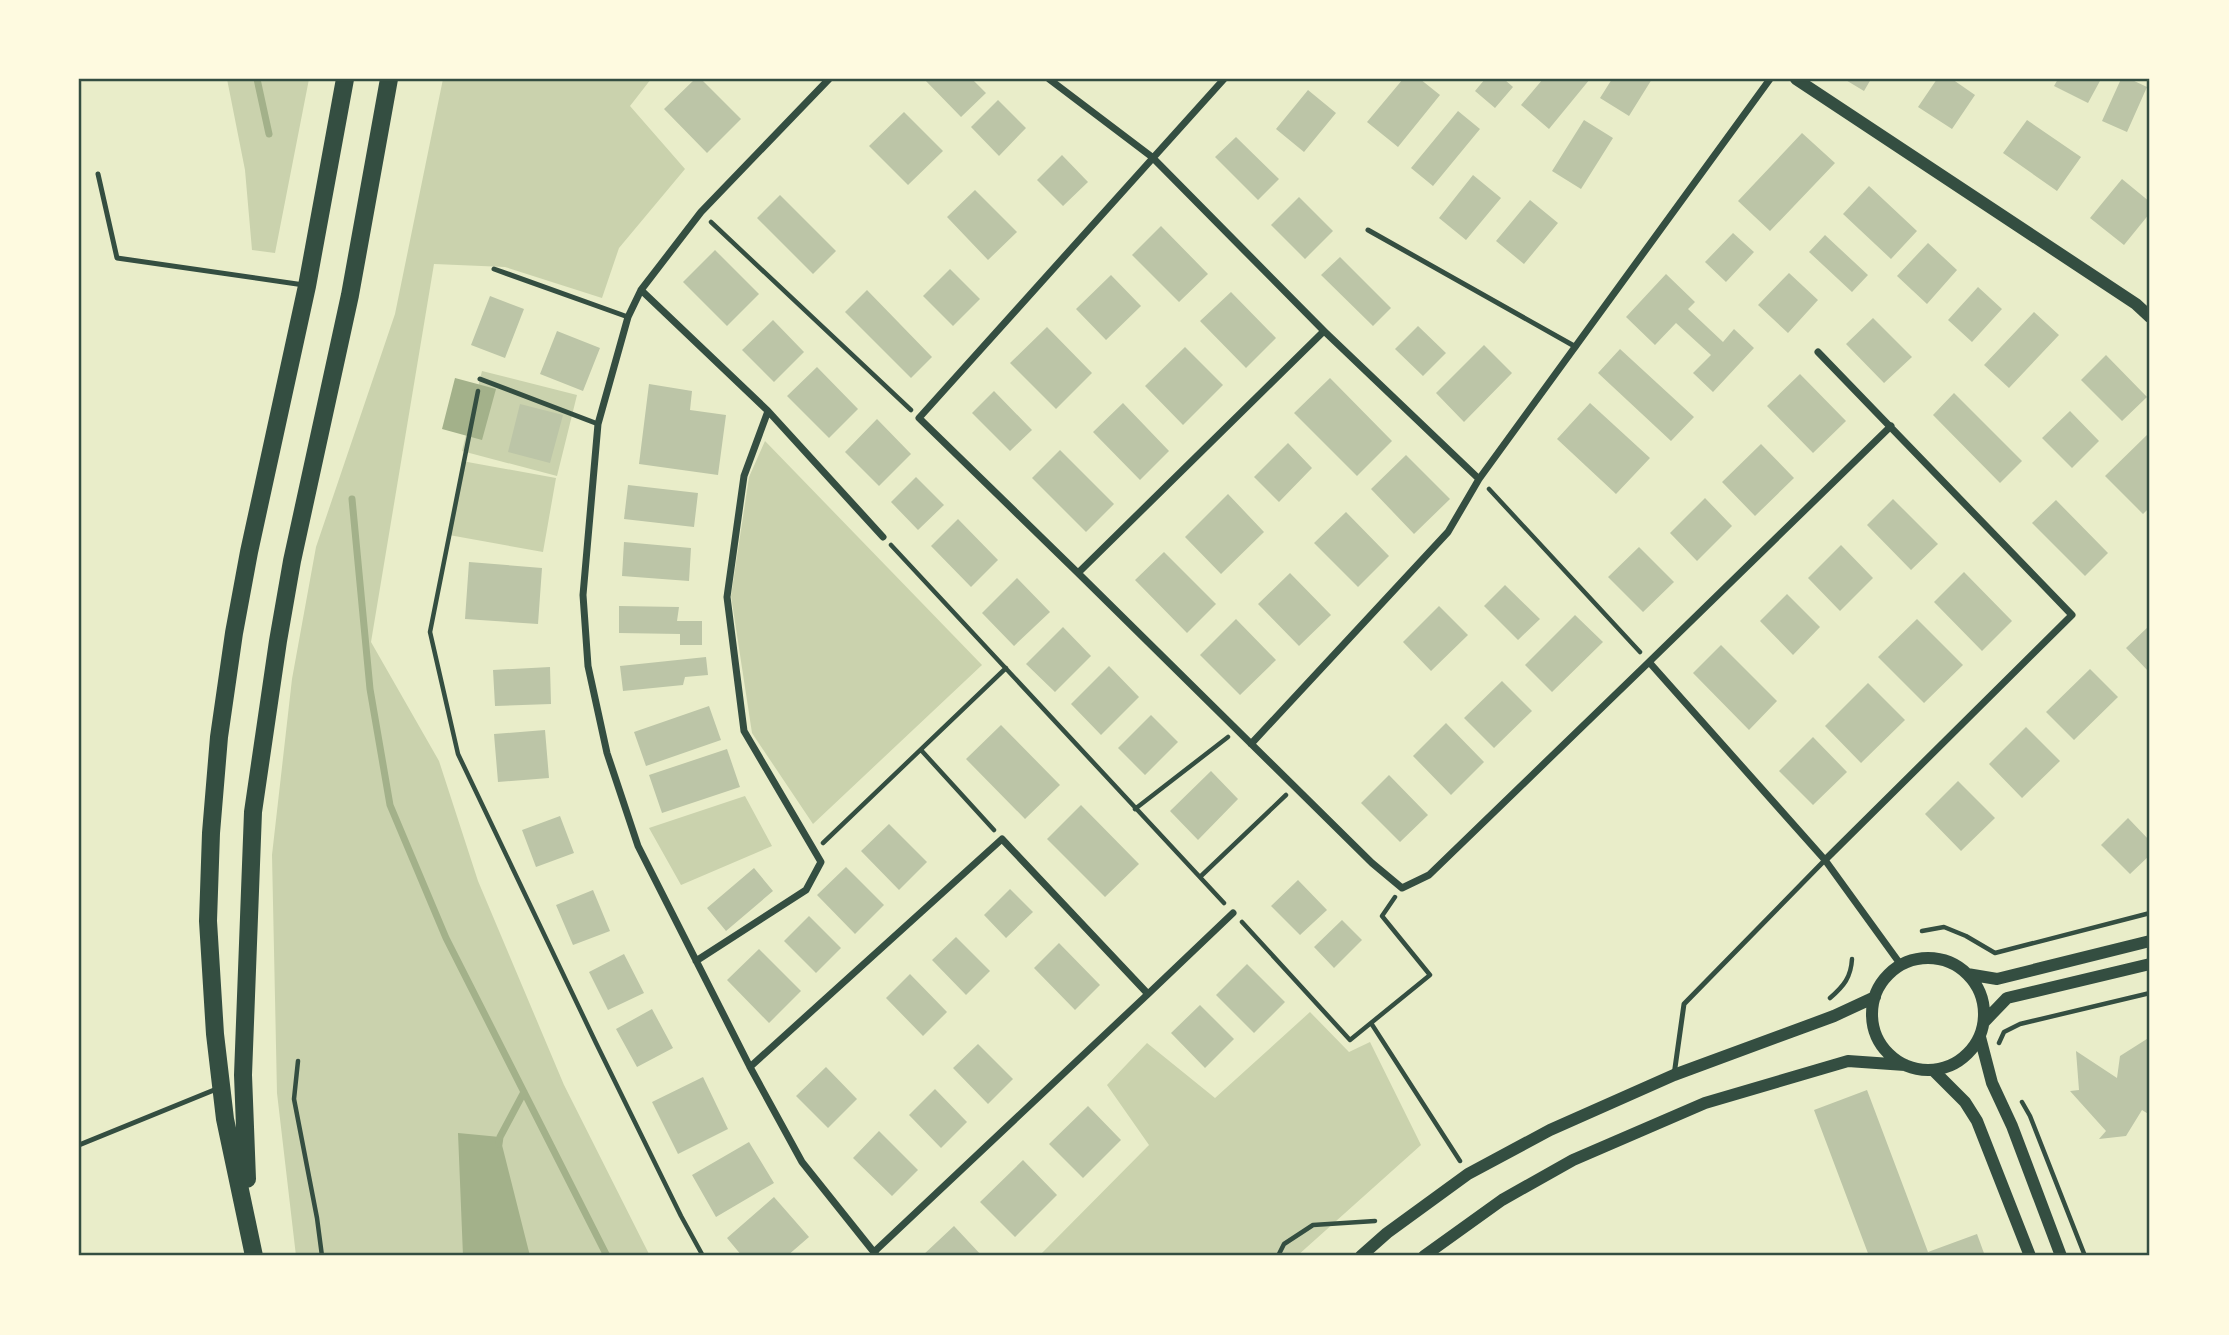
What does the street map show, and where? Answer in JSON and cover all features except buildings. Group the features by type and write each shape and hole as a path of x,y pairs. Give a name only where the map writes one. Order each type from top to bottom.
{"main road":[{"path":"254,1256 225,1119 215,1034 208,921 211,833 219,737 234,633 307,286 345,79"},
{"path":"249,1231 243,1075 253,813 292,561 350,295 390,79"}],"street":[{"path":"829,79 701,212 640,290 628,317 598,424 583,595 588,666 607,753 638,846 750,1067 802,1162 876,1254 1233,913"},
{"path":"1049,79 1152,156 1324,331 1479,478"},
{"path":"1224,79 919,418 1372,863 1402,888 1429,876 1891,426"},
{"path":"1251,744 1448,532 1479,478 1770,79"},
{"path":"1796,79 2136,304 2150,317"},
{"path":"640,290 768,411 883,537"},
{"path":"1078,573 1324,331"},
{"path":"1818,352 2072,615 1825,860"},
{"path":"696,961 806,890 821,862 744,731 727,597 744,476 768,411"},
{"path":"1649,662 1825,860 1901,965"},
{"path":"750,1067 1002,839 1148,993"},
{"path":"1967,974 1997,979 2150,941"},
{"path":"1424,1256 1502,1200 1573,1160 1705,1102 1848,1061 1933,1070 1961,1059 1980,1037 1984,1007 1980,992 1967,974 1957,966 1935,958 1911,961 1889,974 1881,984 1872,1010 1873,1024 1884,1048 1905,1065"},
{"path":"1984,1022 2007,998 2150,964"},
{"path":"1361,1256 1387,1233 1468,1174 1550,1130 1674,1075 1834,1016 1875,997"},
{"path":"1980,1037 1992,1083 2012,1126 2061,1256"},
{"path":"1933,1070 1965,1102 1977,1121 2030,1256"}],"lane":[{"path":"98,174 117,258 307,286"},
{"path":"1368,230 1576,347"},
{"path":"494,269 628,317"},
{"path":"480,379 598,424"},
{"path":"1674,1075 1684,1004 1825,860"},
{"path":"79,1145 221,1087"}],"path":[{"path":"701,212 919,418"},
{"path":"480,379 430,632 458,754 681,1216 703,1256"},
{"path":"1479,478 1649,662"},
{"path":"883,537 1350,1040 1430,975 1382,916 1402,888"},
{"path":"815,851 1006,668"},
{"path":"1135,809 1237,730"},
{"path":"921,750 1002,839"},
{"path":"1200,877 1295,787"},
{"path":"1922,931 1944,927 1996,953 2150,913"},
{"path":"1827,1000 1851,974 1852,959"},
{"path":"1998,1044 2004,1032 2020,1024 2150,993"},
{"path":"1371,1023 1468,1174"},
{"path":"298,1061 294,1099 322,1256"},
{"path":"2017,1092 2030,1116 2085,1256"}],"shaded area":[{"path":"227,79 309,79 275,253 252,250 245,170"},
{"path":"443,79 651,79 630,106 685,169 619,248 602,298 505,267 434,264 371,642 439,761 478,881 564,1085 650,1256 296,1256 277,1093 272,855 292,679 316,547 395,314"},
{"path":"482,371 577,395 557,476 462,451"},
{"path":"455,378 496,389 482,440 442,429"},
{"path":"765,441 982,665 813,824 752,733 731,596 749,477"},
{"path":"462,461 556,478 543,552 449,535"},
{"path":"745,796 772,846 681,885 649,828"},
{"path":"1310,1012 1349,1052 1370,1042 1421,1145 1297,1256 1039,1256 1149,1145 1107,1085 1147,1043 1215,1098"},
{"path":"458,1133 500,1137 530,1256 463,1256"}],"waterway":[{"path":"257,79 269,134"},
{"path":"352,499 370,689 390,805 446,938 607,1256"},
{"path":"499,1144 500,1137 524,1092"}]}
